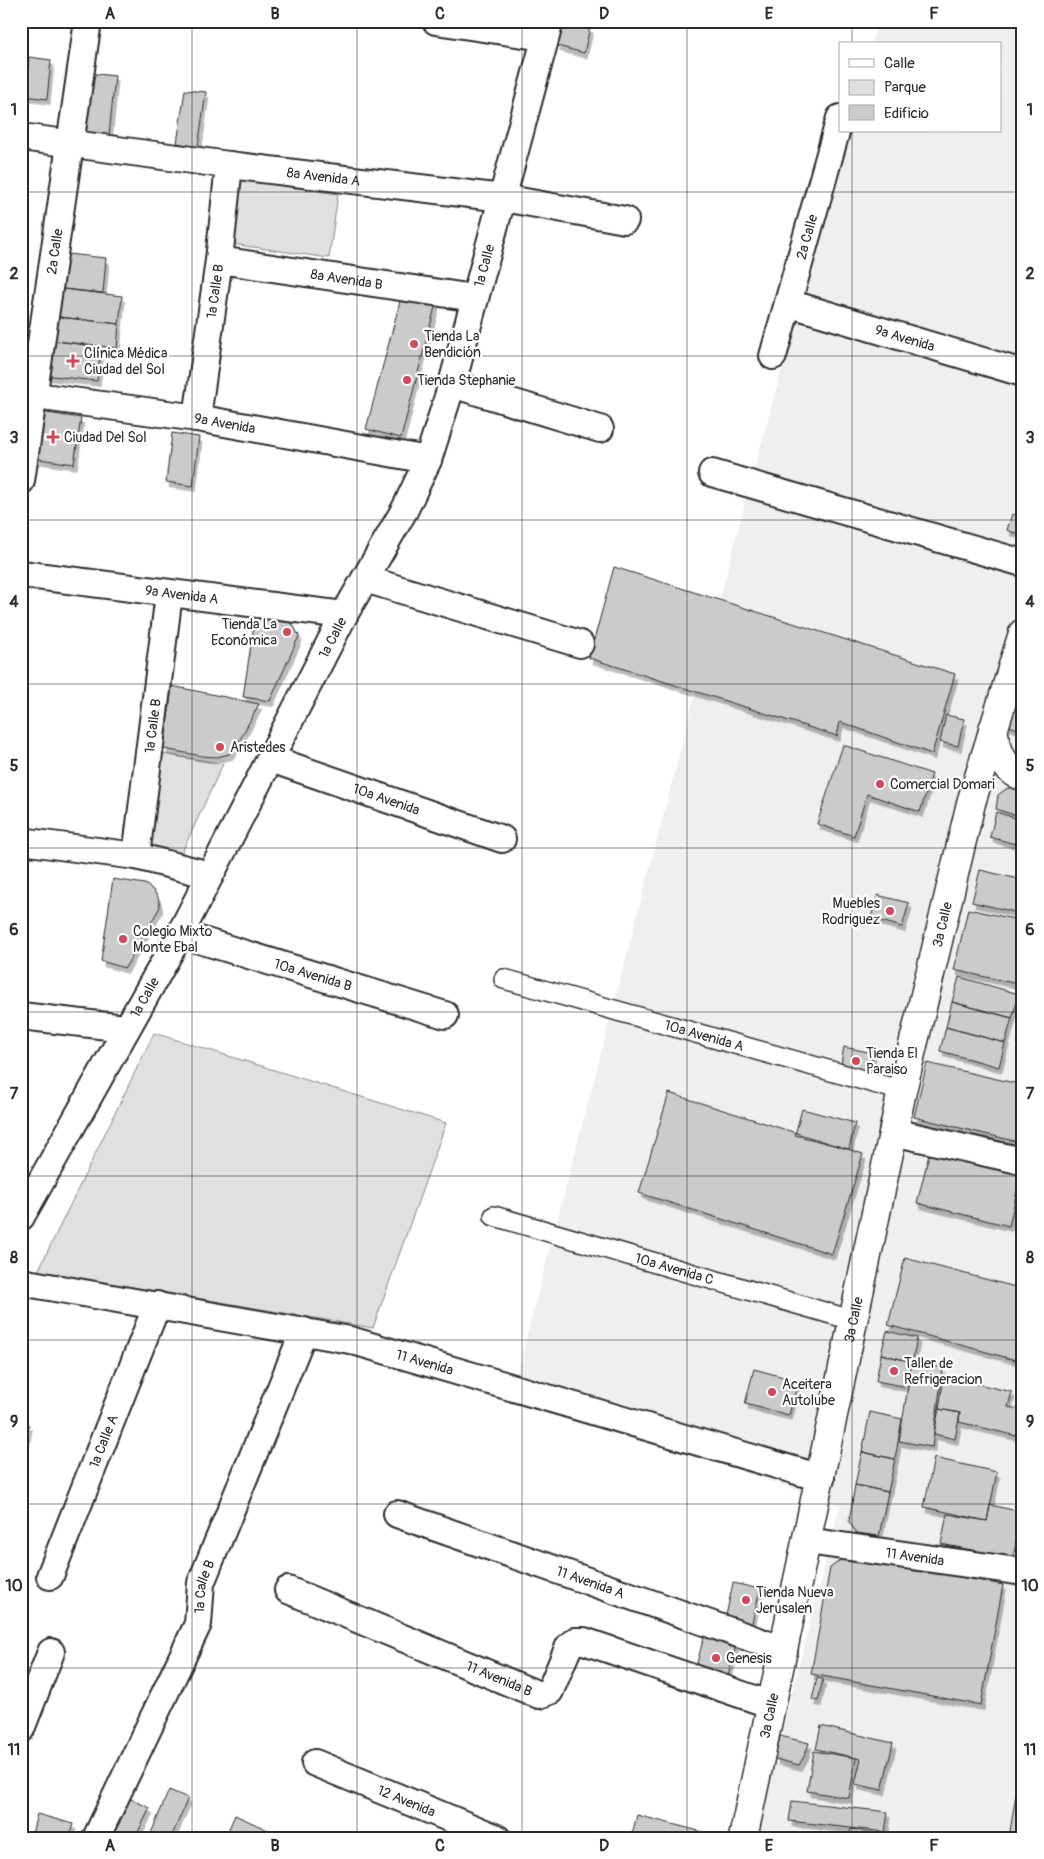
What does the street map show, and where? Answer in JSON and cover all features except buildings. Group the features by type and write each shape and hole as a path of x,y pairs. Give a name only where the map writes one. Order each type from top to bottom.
{"main road":[{"name":"3a Calle","path":"743,1838 855,1321 902,1091 971,803 1023,633"},
{"path":"993,729 997,750 1006,764 1020,776"},
{"path":"971,803 1000,779 1020,776"}],"street":[{"name":"2a Calle","path":"21,481 28,395 71,145 88,21"},
{"path":"443,22 547,29"},
{"name":"1a Calle","path":"21,1217 30,1183 180,934 344,615 405,509 428,460 452,384 547,29"},
{"name":"2a Calle","path":"773,356 839,122"},
{"name":"8a Avenida A","path":"21,137 229,165 503,198 625,220"},
{"name":"1a Calle B","path":"197,418 219,260 229,165"},
{"name":"8a Avenida B","path":"219,260 474,298"},
{"name":"9a Avenida","path":"788,303 1023,373"},
{"path":"452,384 600,429"},
{"name":"9a Avenida","path":"28,395 197,418 428,460"},
{"path":"712,473 1023,563"},
{"name":"9a Avenida A","path":"21,574 344,615"},
{"path":"365,579 580,644"},
{"name":"1a Calle B","path":"136,856 169,594"},
{"name":"10a Avenida","path":"271,759 502,839"},
{"path":"21,841 136,856 210,875"},
{"name":"10a Avenida B","path":"180,934 445,1014"},
{"name":"10a Avenida A","path":"504,979 902,1091"},
{"path":"21,1016 125,1028"},
{"path":"893,1132 1023,1161"},
{"name":"10a Avenida C","path":"494,1216 855,1321"},
{"name":"11 Avenida","path":"21,1282 350,1340 431,1362 821,1478"},
{"name":"1a Calle A","path":"50,1576 157,1305"},
{"name":"1a Calle B","path":"96,1838 198,1624 201,1583 304,1331"},
{"name":"11 Avenida A","path":"397,1514 784,1650"},
{"name":"11 Avenida","path":"807,1541 1023,1572"},
{"name":"11 Avenida B","path":"288,1590 539,1696 550,1691 569,1646 575,1641 584,1641 772,1704"},
{"path":"21,1729 51,1652"},
{"name":"12 Avenida","path":"315,1763 497,1838"}],"shaded area":[{"path":"877,21 1023,21 1023,1838 755,1838 840,1505 512,1393 744,507 847,132 1002,132 1002,42 872,42"}],"green space":[{"path":"242,180 338,194 329,258 232,244"},
{"path":"152,752 223,764 178,861 140,853"},
{"path":"154,1033 446,1123 373,1328 38,1271"}],"place":[{"name":"Tienda La Bendición","path":"414,344"},
{"name":"Clínica Médica Ciudad del Sol","path":"73,361"},
{"name":"Tienda Stephanie","path":"407,380"},
{"name":"Ciudad Del Sol","path":"53,437"},
{"name":"Tienda La Económica","path":"287,632"},
{"name":"Aristedes","path":"220,747"},
{"name":"Comercial Domari","path":"880,784"},
{"name":"Muebles Rodriguez","path":"890,911"},
{"name":"Colegio Mixto Monte Ebal","path":"123,939"},
{"name":"Tienda El Paraiso","path":"856,1061"},
{"name":"Taller de Refrigeracion","path":"894,1371"},
{"name":"Aceitera Autolube","path":"772,1392"},
{"name":"Tienda Nueva Jerusalen","path":"746,1600"},
{"name":"Genesis","path":"716,1658"}]}
